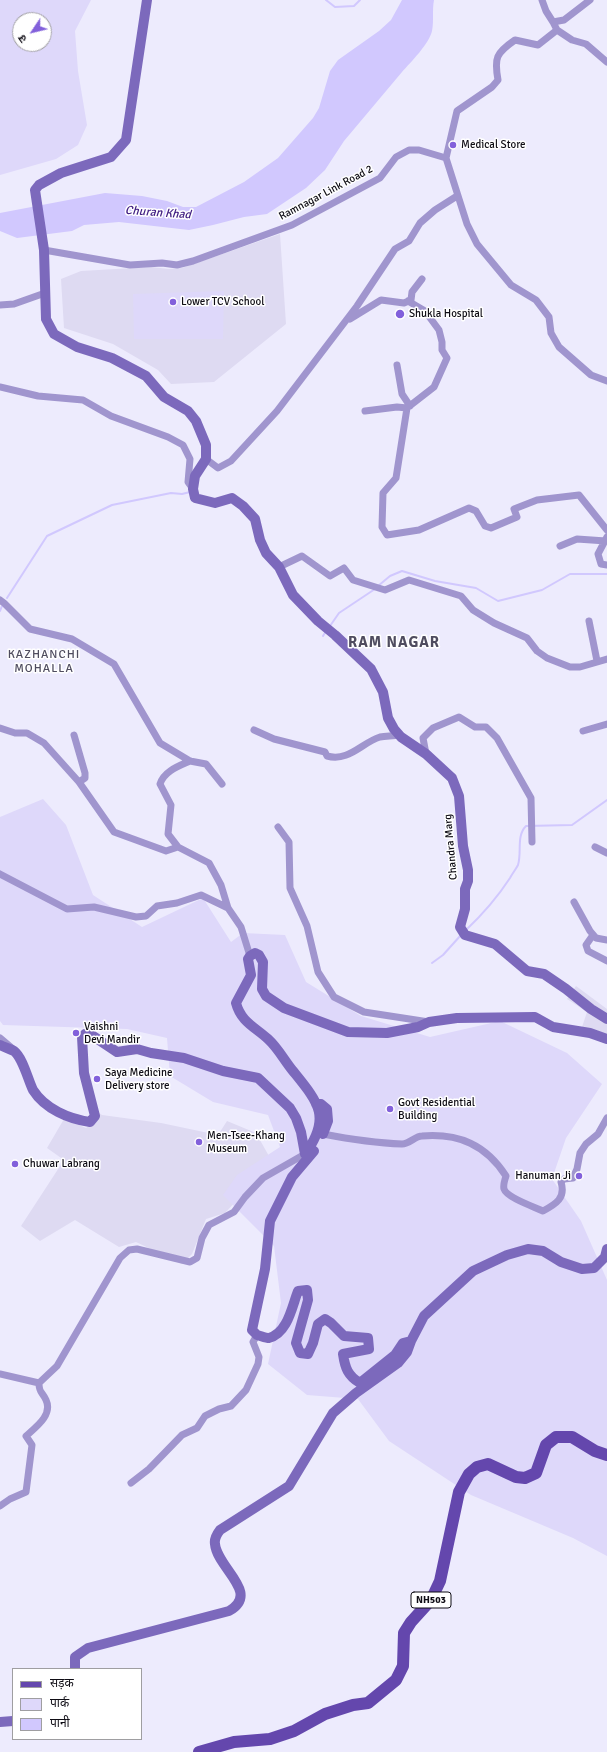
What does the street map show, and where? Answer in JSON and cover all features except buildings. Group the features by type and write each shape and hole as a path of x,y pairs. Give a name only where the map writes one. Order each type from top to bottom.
{"main road":[{"name":"NH503","path":"199,1752 234,1742 270,1739 294,1731 325,1714 368,1703 396,1680 403,1666 402,1646 404,1634 411,1622 431,1600 440,1580 460,1492 469,1474 477,1467 488,1464 516,1477 525,1478 536,1473 546,1445 556,1436 572,1437 596,1451 607,1455"}],"street":[{"path":"147,0 126,140 111,157 61,173 39,185 35,190 44,250 46,318 54,334 77,347 112,358 146,376 164,397 188,411 196,421 206,445 206,459 195,476 193,489"},
{"path":"542,0 546,11 557,30 572,40 586,44 607,62"},
{"path":"553,22 564,20 590,0"},
{"path":"557,30 538,44 515,40 503,49 495,63 498,80 492,87 457,110 446,158 467,224 477,244 511,285 536,300 550,317 551,333 559,347 591,375 607,381"},
{"name":"Ramnagar Link Road 2","path":"44,250 130,265 162,263 177,265 193,261 292,225 380,178 396,157 409,150 419,150 446,158"},
{"path":"206,459 218,468 231,461 277,411 357,306 395,249 409,241 420,224 435,210 457,196"},
{"path":"343,324 381,300 404,303 411,300 412,292 422,279"},
{"path":"0,305 14,304 45,293"},
{"path":"365,411 408,407 434,387 446,358 442,350 439,330 425,311 408,301"},
{"path":"397,365 402,394 408,407 396,478 383,493 382,527 387,534 418,530 469,508 476,511 485,526 492,528 517,517 514,508 537,500 579,495 607,530"},
{"path":"0,387 38,396 82,400 111,416 168,437 183,445 190,459 188,482 193,489"},
{"name":"Chandra Marg","path":"193,489 195,498 215,504 232,498 243,506 255,520 260,540 266,553 279,566 293,595 318,621 371,669 383,692 388,718 394,729 399,735 426,754 452,778 459,796 463,846 468,870 468,881 465,889 466,909 462,931 495,944 526,971 544,974 607,1019"},
{"path":"560,546 577,539 606,539 598,554 601,564 607,565"},
{"path":"279,566 302,556 330,576 344,568 353,580 385,590 409,580 461,596 473,610 494,623 527,638 537,651 547,658 570,667 580,667 607,658"},
{"path":"0,600 4,602 30,629 72,639 114,664 160,743 190,761 206,764 222,784"},
{"path":"589,621 597,661"},
{"path":"426,754 423,738 432,728 459,717 475,726 486,727 497,738 518,772 531,798 532,842"},
{"path":"582,731 607,724"},
{"path":"0,728 15,733 27,733 44,743 79,782 114,832 166,851 178,847"},
{"path":"254,730 274,739 325,752 327,756 335,758 348,755 380,737 399,735"},
{"path":"74,735 85,773 85,778 79,782"},
{"path":"0,1506 10,1499 26,1492 32,1445 26,1436 44,1419 47,1408 46,1400 39,1391 39,1383 57,1366 120,1258 129,1250 137,1249 190,1262 197,1258 202,1238 208,1225 234,1212 245,1196 263,1178 305,1154 313,1143 320,1123 316,1104 309,1090 272,1043 254,1029 239,1013 236,1003 250,975 248,959 250,956 241,927 228,908 221,884 210,862 178,847 168,834 170,806 160,784 162,778 173,769 190,761"},
{"path":"278,827 289,842 290,888 307,926 318,972 334,997 364,1012 429,1022 463,1018 535,1017 553,1027 590,1034 607,1040"},
{"path":"595,847 607,853"},
{"path":"0,874 67,910 94,907 136,916 146,916 157,906 177,903 201,895 228,908"},
{"path":"574,902 593,935 596,938 607,940"},
{"path":"593,935 586,945 588,951 607,962"},
{"path":"250,956 255,953 259,955 262,962 262,989 266,996 284,1008 336,1028 348,1032 387,1033 418,1027 429,1022"},
{"path":"0,1038 9,1044 15,1052 25,1069 33,1089 40,1099 50,1107 68,1117 90,1122 95,1116 84,1073 82,1037 85,1034 90,1034 117,1052 137,1049 150,1053 184,1058 223,1071 258,1078 290,1108 296,1118 301,1132 305,1154"},
{"path":"0,1045 15,1052"},
{"path":"316,1104 321,1104 327,1109 328,1121 318,1146 292,1177 270,1221 265,1269 252,1330 257,1336 268,1338 280,1332 289,1317 298,1291 307,1290 308,1300 296,1343 300,1353 308,1354 313,1343 318,1324 325,1319 331,1322 344,1336 368,1338 369,1348 344,1354 345,1368 352,1378 360,1383 395,1355 403,1343 411,1341"},
{"path":"323,1134 367,1142 405,1144 420,1136 450,1136 462,1140 486,1151 496,1161 506,1176 504,1188 507,1192 517,1200 543,1211 558,1202 562,1196 563,1189 561,1182 564,1179 573,1178 577,1169 580,1153 586,1144 598,1134 607,1118"},
{"path":"75,1668 75,1657 88,1648 236,1608 240,1602 241,1593 238,1584 225,1567 215,1545 216,1536 220,1530 289,1486 333,1413 356,1393 398,1363 407,1352 424,1316 473,1271 507,1255 528,1249 544,1251 561,1262 582,1269 594,1268 605,1257 607,1249"},
{"path":"131,1484 149,1469 182,1435 197,1428 205,1416 219,1409 231,1406 246,1390 258,1364 259,1357 253,1342 257,1336"},
{"path":"0,1374 39,1383"},
{"path":"0,1722 12,1721"}],"shaded area":[{"name":"Lower TCV School","path":"280,234 286,324 214,382 171,384 158,370 113,344 64,328 61,279 81,271 151,267 169,269 182,268"},
{"path":"576,986 607,1009 607,1042 580,1033 587,1012 567,999"},
{"path":"96,1111 102,1115 161,1123 218,1135 227,1121 256,1133 274,1165 250,1186 225,1213 206,1219 192,1254 182,1264 136,1242 119,1247 75,1220 40,1241 21,1226 64,1160 47,1148 64,1119 86,1128 95,1121"}],"green space":[{"path":"0,0 91,0 75,31 78,71 87,125 78,145 56,159 0,175"},
{"path":"224,291 223,339 134,339 133,294"},
{"path":"43,799 66,825 93,895 142,927 203,898 231,942 243,933 285,935 306,982 361,1016 430,1037 500,1021 567,1053 602,1084 566,1138 552,1179 581,1221 607,1280 607,1556 573,1538 471,1495 389,1441 358,1399 307,1395 268,1364 281,1303 274,1246 223,1195 237,1175 280,1147 268,1115 213,1102 170,1076 167,1038 127,1029 3,1025 0,1021 0,817"}],"water":[{"name":"Churan Khad","path":"402,0 434,0 432,31 427,41 419,53 344,141 325,170 306,188 267,214 244,217 189,230 119,222 84,225 72,231 17,238 0,231 0,213 105,193 142,196 167,201 183,207 196,207 244,182 278,158 313,118 319,108 330,71 338,60 379,31 391,20"}],"waterway":[{"path":"326,0 335,7 354,6 360,0"},
{"path":"7,598 47,536 112,505 171,493 182,494 190,492"},
{"path":"378,586 390,576 402,571 435,581 476,588 498,601 542,590 570,574 607,574"},
{"path":"330,626 339,613 375,589"},
{"path":"0,611 2,606"},
{"path":"323,636 326,631"},
{"path":"465,931 495,899 517,867 521,834 526,826 572,825 607,800"},
{"path":"432,963 443,955 461,935"}],"place":[{"name":"Medical Store","path":"453,145"},
{"name":"Lower TCV School","path":"173,302"},
{"name":"Shukla Hospital","path":"400,314"},
{"name":"Vaishni Devi Mandir","path":"76,1033"},
{"name":"Saya Medicine Delivery store","path":"97,1079"},
{"name":"Govt Residential Building","path":"390,1109"},
{"name":"Men-Tsee-Khang Museum","path":"199,1142"},
{"name":"Chuwar Labrang","path":"15,1164"},
{"name":"Hanuman Ji","path":"579,1176"}],"district":[{"name":"RAM NAGAR","path":"394,643"},
{"name":"KAZHANCHI MOHALLA","path":"44,662"}]}
